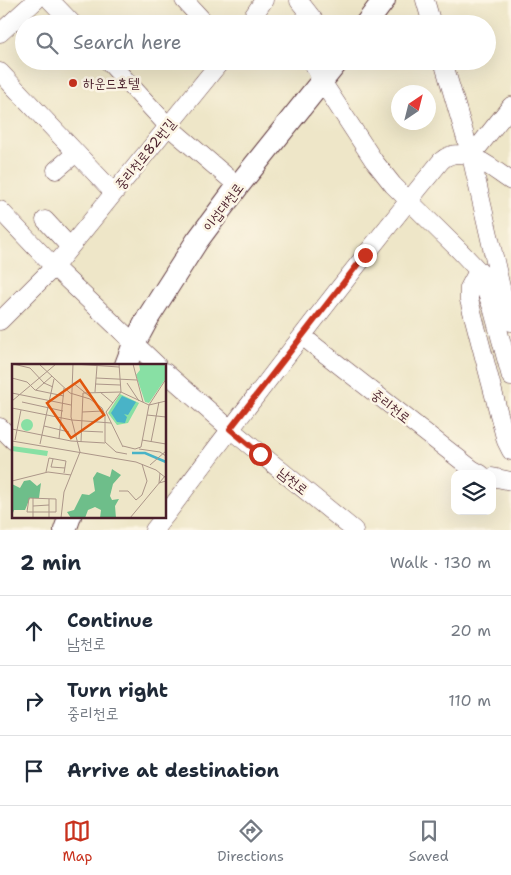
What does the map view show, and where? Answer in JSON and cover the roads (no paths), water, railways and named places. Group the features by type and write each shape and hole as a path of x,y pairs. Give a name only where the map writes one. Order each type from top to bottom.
{"main road":[{"path":"373,15 384,0"},
{"name":"이섭대천로","path":"130,355 149,316 197,241 238,186 332,70"},
{"path":"65,530 69,518"}],"street":[{"path":"20,15 36,0"},
{"path":"50,0 64,15"},
{"path":"184,0 198,15"},
{"path":"254,15 264,0"},
{"path":"425,0 429,15"},
{"path":"299,1 301,15"},
{"path":"299,1 310,15"},
{"path":"0,33 15,19"},
{"path":"116,70 168,126 238,186"},
{"name":"중리천로82번길","path":"0,321 54,267 214,70"},
{"path":"316,70 374,161 393,185 503,299"},
{"path":"446,70 471,156 503,299 511,322"},
{"path":"0,72 114,193"},
{"path":"471,156 511,106"},
{"path":"56,170 76,153"},
{"path":"166,515 302,336 446,156 454,153 471,156 511,181"},
{"path":"0,210 54,267 130,355 154,364"},
{"path":"45,220 70,247"},
{"path":"478,271 492,307 511,377"},
{"path":"478,271 469,288 468,300 506,442 511,451"},
{"name":"중리천로","path":"302,336 474,470"},
{"name":"남천로","path":"166,373 230,429 354,530"},
{"path":"0,427 12,439"},
{"path":"496,478 511,481"},
{"path":"154,530 163,518"}],"place":[{"name":"하운드호텔","path":"73,83"}]}
